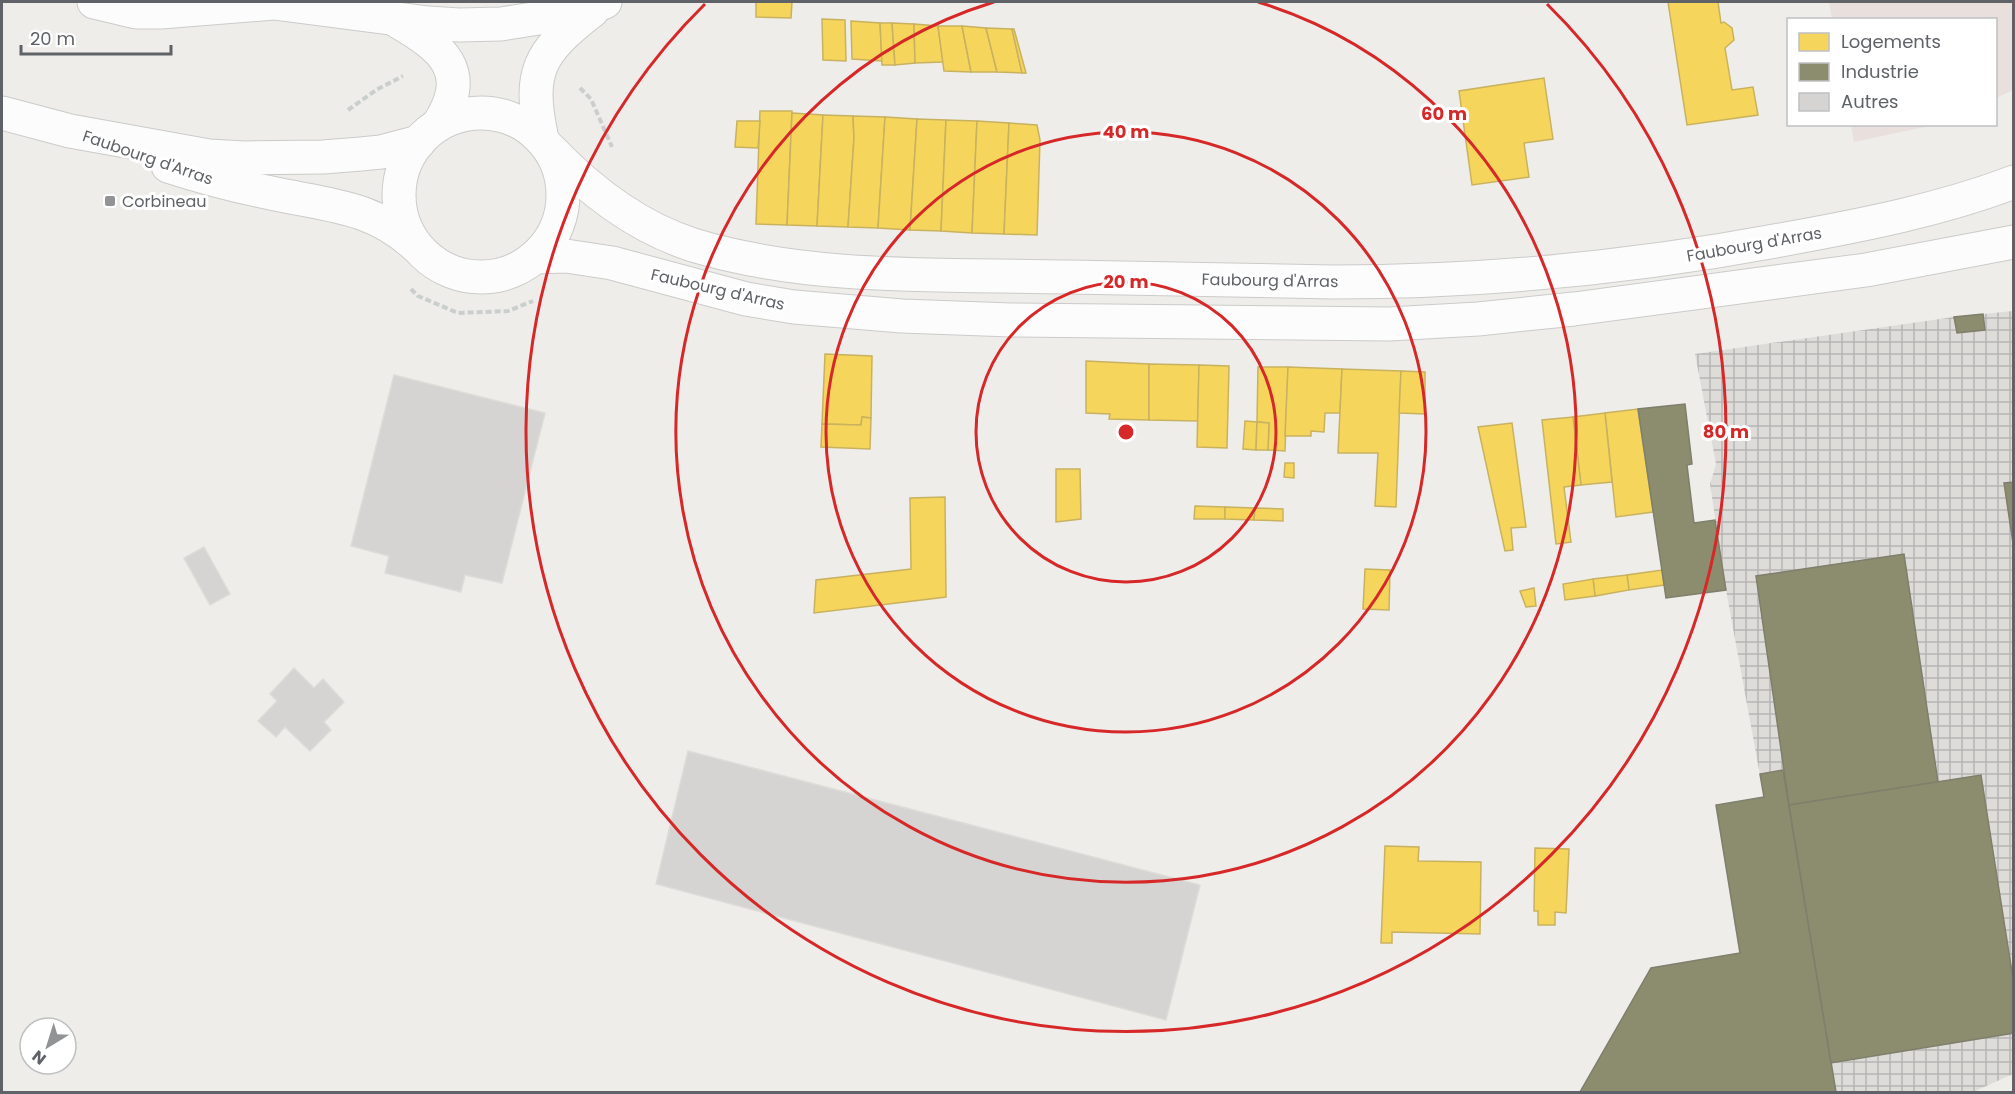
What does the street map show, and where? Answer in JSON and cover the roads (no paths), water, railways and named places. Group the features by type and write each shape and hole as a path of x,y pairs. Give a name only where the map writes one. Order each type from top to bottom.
{"main road":[{"path":"94,2 136,12 274,3 449,24 501,24 571,14 603,3"},
{"path":"393,19 426,38 449,65 453,78 452,100 406,163 401,176 399,201 405,226 419,248 438,265 462,275 500,275 524,265 534,257 551,238 562,206 563,186 560,174 546,144 537,112 536,87 539,70 555,42 603,3"},
{"path":"2,112 70,131"},
{"path":"429,133 461,115 487,113 516,121 546,144"},
{"name":"Faubourg d'Arras","path":"70,131 210,156 244,158 323,158 381,152 429,133"},
{"name":"Faubourg d'Arras","path":"70,131 213,180 273,194 342,206 385,222 419,248"},
{"name":"Faubourg d'Arras","path":"546,144 567,167 614,206 671,237 758,261 790,266 918,274 1337,282 1547,273 1703,254 1821,233 1917,212 2013,182"},
{"name":"Faubourg d'Arras","path":"534,257 566,256 612,263 737,296 794,307 902,316 1011,320 1389,324 1524,315 1596,306 1866,270 2013,242"}],"place":[{"name":"Corbineau","path":"110,201"}]}
